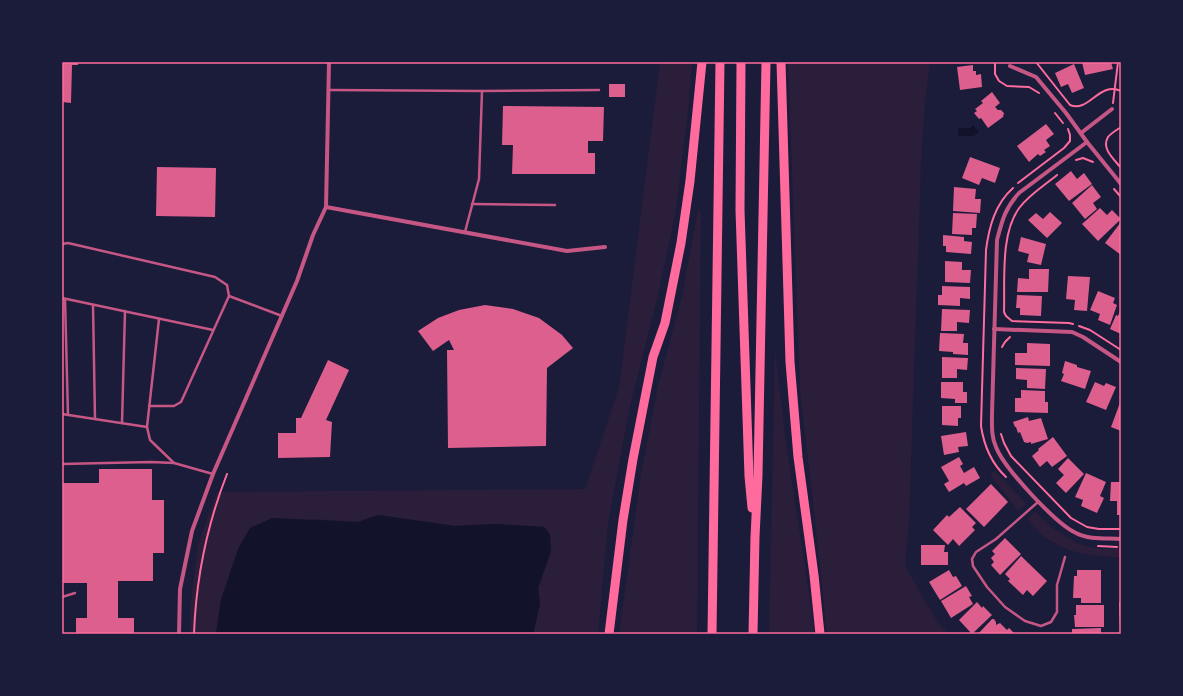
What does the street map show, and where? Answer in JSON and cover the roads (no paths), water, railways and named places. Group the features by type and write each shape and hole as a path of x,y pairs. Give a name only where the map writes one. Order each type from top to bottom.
{"highway":[{"path":"609,634 623,520 633,459 653,357 665,323 681,243 690,181 702,62"},
{"path":"712,634 720,62"},
{"path":"741,62 740,210 743,324 749,476 755,538"},
{"path":"753,634 758,475 766,62"},
{"path":"781,62 790,362 798,457 814,575 820,634"}],"street":[{"path":"179,634 180,589 191,538 213,474 282,316 326,207 329,62"},
{"path":"1010,66 1036,77 1121,184"},
{"path":"1081,133 1112,109"},
{"path":"1087,142 1019,193 1010,204 1002,220 997,240 992,432 995,446 1000,456 1038,502 1064,526 1077,534 1091,538 1121,539"},
{"path":"326,207 567,251 604,247"},
{"path":"994,329 1072,332 1083,337 1121,362"}],"lane":[{"path":"328,90 599,90"},
{"path":"465,232 479,179 482,91"},
{"path":"472,204 555,205"},
{"path":"62,244 68,243 215,277 227,285 229,296 181,402 174,406 150,406"},
{"path":"229,296 282,316"},
{"path":"68,415 64,299 213,330"},
{"path":"92,305 95,419"},
{"path":"122,423 125,311"},
{"path":"159,319 147,427 150,440 174,463"},
{"path":"62,414 147,427"},
{"path":"62,464 150,462 174,463 213,474"},
{"path":"1038,502 996,539 976,552 972,558 972,566 987,587 1006,607 1025,621 1041,626 1050,622 1057,612 1057,585 1065,557"},
{"path":"62,597 75,592"}]}
